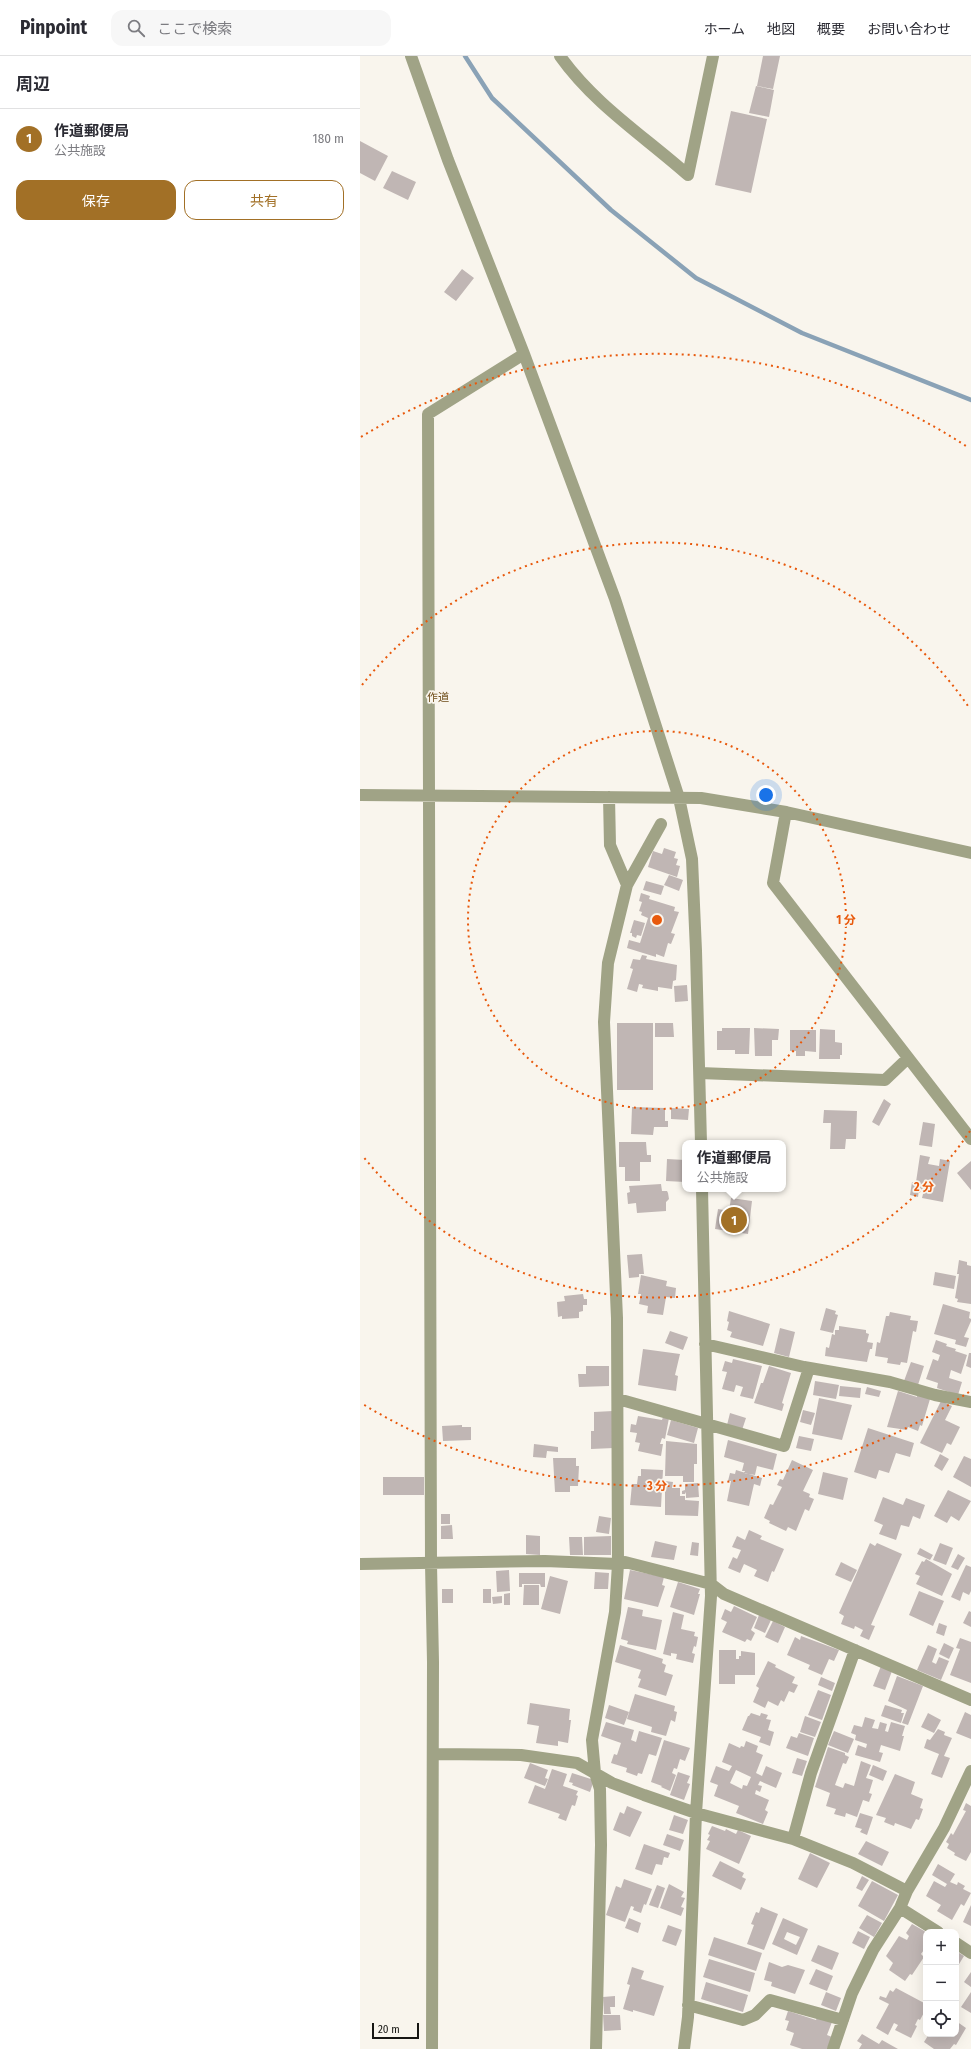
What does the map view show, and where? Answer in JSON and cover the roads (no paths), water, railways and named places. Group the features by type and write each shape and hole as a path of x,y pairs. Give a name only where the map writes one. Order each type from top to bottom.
{"street":[{"path":"411,56 448,160 524,354 615,599 680,798 692,860 701,1140"},
{"path":"560,56 572,73 611,112 688,175 713,56"},
{"path":"432,2049 434,1754 431,1564 428,414 524,354"},
{"path":"360,795 701,798 786,812 971,853"},
{"path":"609,797 610,845 626,885"},
{"path":"786,812 773,883 907,1059 971,1139"},
{"path":"596,2049 601,1845 600,1789 595,1773 592,1740 615,1612 618,1564 617,1318 604,1022 608,963 626,885 661,824"},
{"path":"700,1073 885,1080 907,1059"},
{"path":"684,2049 688,2005 696,1813 711,1584 702,1192"},
{"path":"706,1344 809,1368 890,1382 935,1395 971,1402"},
{"path":"618,1398 707,1425 784,1446 809,1368"},
{"path":"360,1564 545,1561 618,1564 625,1562 711,1584 724,1594 971,1700"},
{"path":"793,1839 811,1774 855,1650"},
{"path":"434,1754 521,1755 577,1763 612,1783 696,1813 793,1839 853,1862 907,1891"},
{"path":"833,2049 852,1993 873,1950 900,1908 907,1891 944,1828 971,1771"},
{"path":"900,1908 933,1929"},
{"path":"959,1945 971,1953"},
{"path":"688,2005 743,2020 755,2016 770,2000 843,2020"}],"waterway":[{"path":"465,56 492,98 611,210 696,278 802,333 971,400"}],"place":[{"name":"作道郵便局","path":"734,1220"}],"district":[{"name":"作道","path":"438,697"}]}
